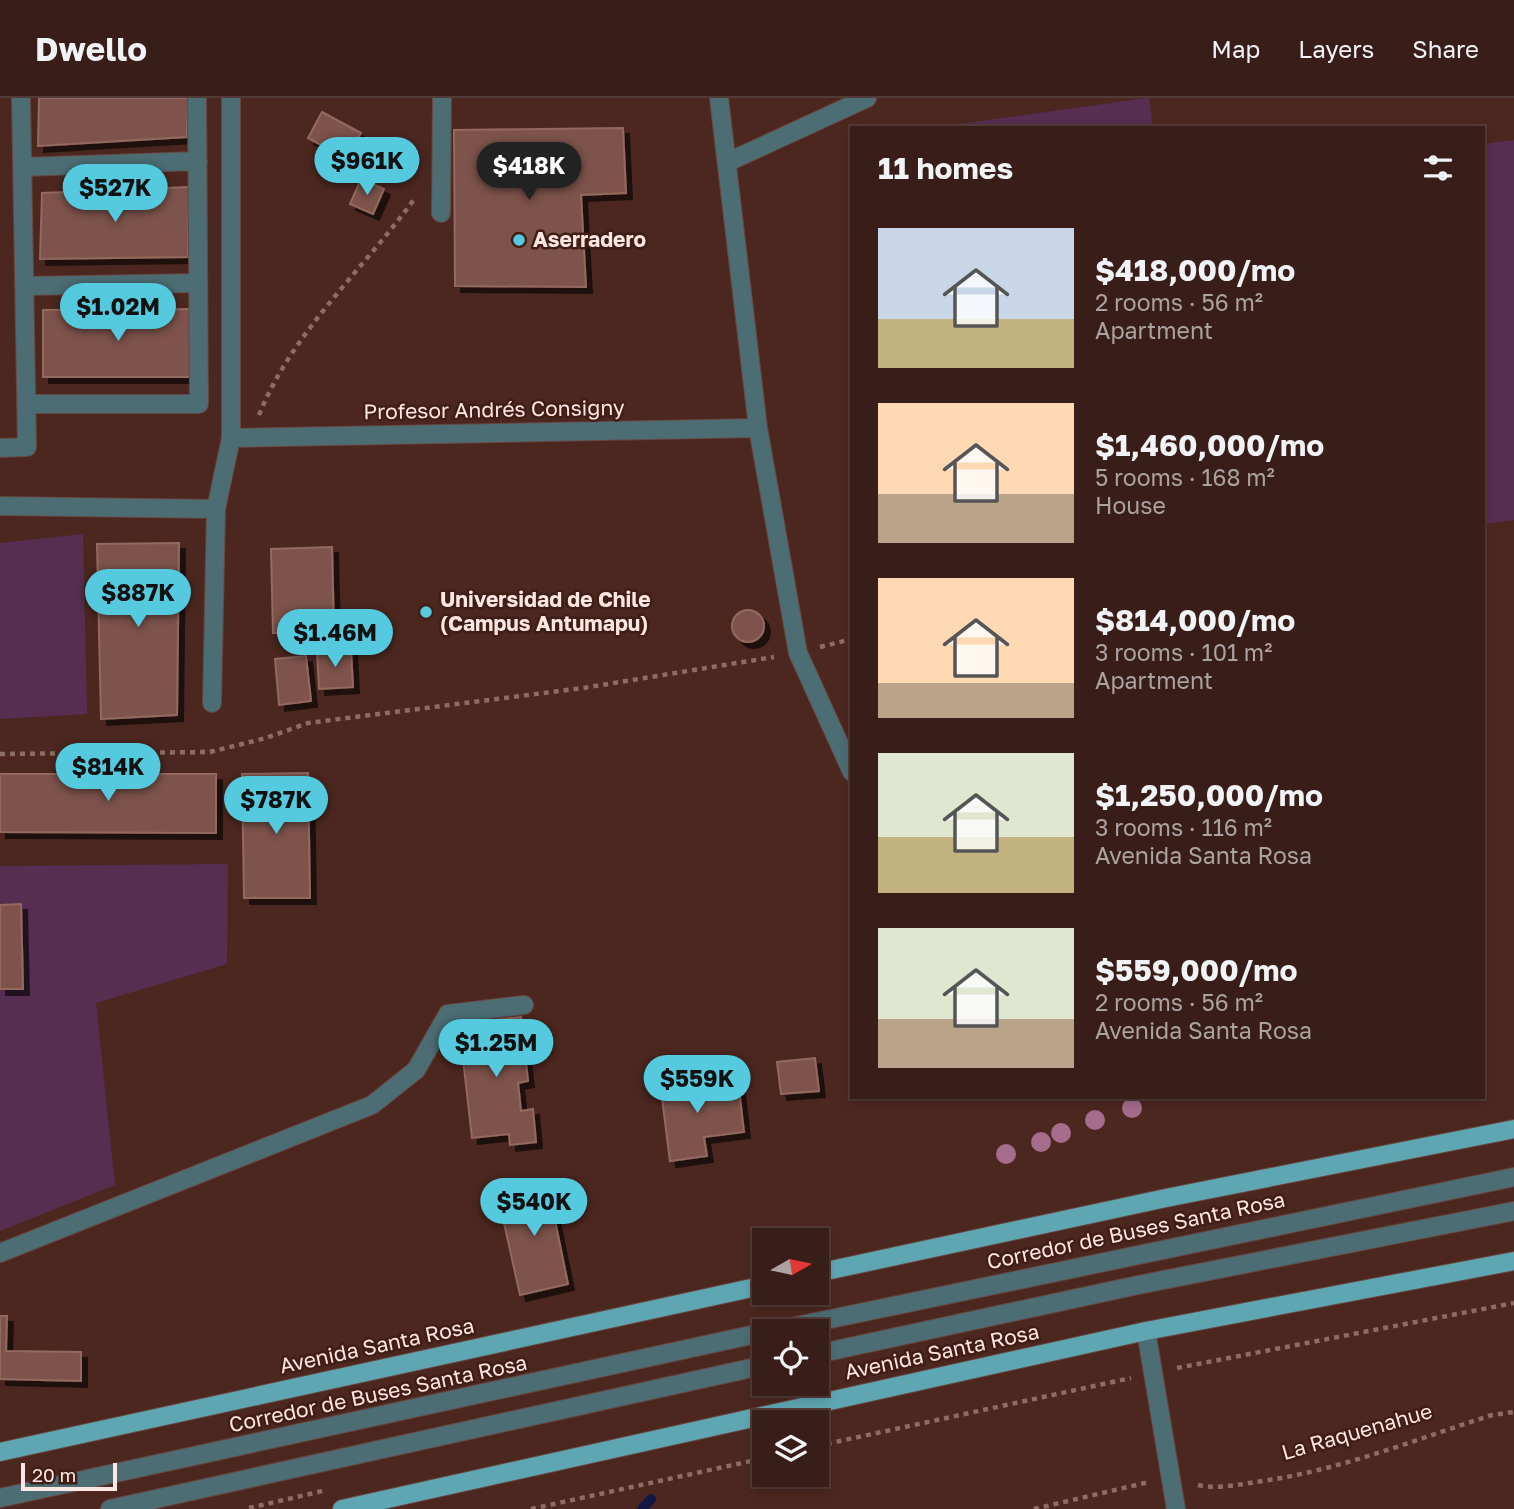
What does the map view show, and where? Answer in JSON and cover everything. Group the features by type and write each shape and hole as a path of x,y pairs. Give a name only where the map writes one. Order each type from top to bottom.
{"main road":[{"path":"830,1270 1166,1198 1514,1129"},
{"name":"Avenida Santa Rosa","path":"342,1509 1146,1331 1514,1261"},
{"name":"Avenida Santa Rosa","path":"0,1452 752,1288"}],"lane":[{"path":"0,448 27,447 21,98"},
{"path":"26,404 199,404 197,98"},
{"path":"212,703 216,509 231,438 231,98"},
{"path":"441,213 442,98"},
{"path":"719,98 758,428 798,653 850,768"},
{"path":"728,162 867,98"},
{"path":"22,167 198,161"},
{"path":"24,286 198,283"},
{"name":"Profesor Andrés Consigny","path":"231,438 758,428"},
{"path":"0,506 216,509"},
{"path":"0,1253 372,1105 416,1070 448,1014 524,1005"},
{"name":"Corredor de Buses Santa Rosa","path":"829,1319 1514,1177"},
{"path":"829,1351 1165,1279 1514,1211"},
{"path":"1146,1331 1176,1509"},
{"name":"Corredor de Buses Santa Rosa","path":"0,1498 752,1335"},
{"path":"110,1509 752,1368"}],"path":[{"path":"250,438 266,397 299,346 417,195"},
{"path":"0,754 210,752 266,738 308,723 583,688 798,653 850,640"},
{"name":"La Raquenahue","path":"1034,1509 1171,1477 1200,1486 1217,1487 1284,1478 1343,1465 1492,1415 1514,1412"},
{"path":"531,1509 752,1461"},
{"path":"249,1507 339,1487"}],"shaded area":[{"path":"1149,98 1153,126 946,126"},
{"path":"1514,140 1514,520 1485,524 1485,144"},
{"path":"83,534 87,714 0,719 0,543"},
{"path":"228,864 227,964 96,1003 115,1185 0,1231 0,866"}],"building":[{"path":"39,98 188,98 187,137 38,146"},
{"path":"322,112 361,133 347,159 308,138"},
{"name":"Aserradero","path":"623,128 626,193 581,195 586,287 455,286 454,130"},
{"path":"361,179 384,189 373,214 350,204"},
{"path":"189,187 188,257 40,259 42,193"},
{"path":"192,309 192,377 43,377 43,310"},
{"path":"179,543 177,715 101,719 97,544"},
{"path":"332,547 334,631 273,633 271,549"},
{"path":"748,610 759,615 764,626 759,637 748,642 737,637 732,626 737,615"},
{"path":"351,649 353,687 319,689 317,651"},
{"path":"306,656 311,701 279,705 275,659"},
{"path":"308,773 310,898 244,898 242,774"},
{"path":"0,774 216,774 216,833 0,832"},
{"path":"21,904 23,989 0,989 0,905"},
{"path":"521,1017 528,1081 518,1083 521,1111 533,1109 536,1142 510,1145 509,1134 472,1138 459,1024"},
{"path":"815,1058 819,1091 781,1094 777,1062"},
{"path":"695,1071 698,1094 739,1089 744,1132 704,1137 707,1156 670,1161 659,1075"},
{"path":"550,1185 551,1191 564,1188 567,1203 552,1206 568,1284 520,1295 498,1196"},
{"path":"0,1316 7,1316 6,1351 81,1352 81,1381 0,1379"}],"waterway":[{"path":"642,1509 651,1499"}],"place":[{"name":"Aserradero","path":"519,240"},
{"name":"Universidad de Chile (Campus Antumapu)","path":"426,612"}]}
